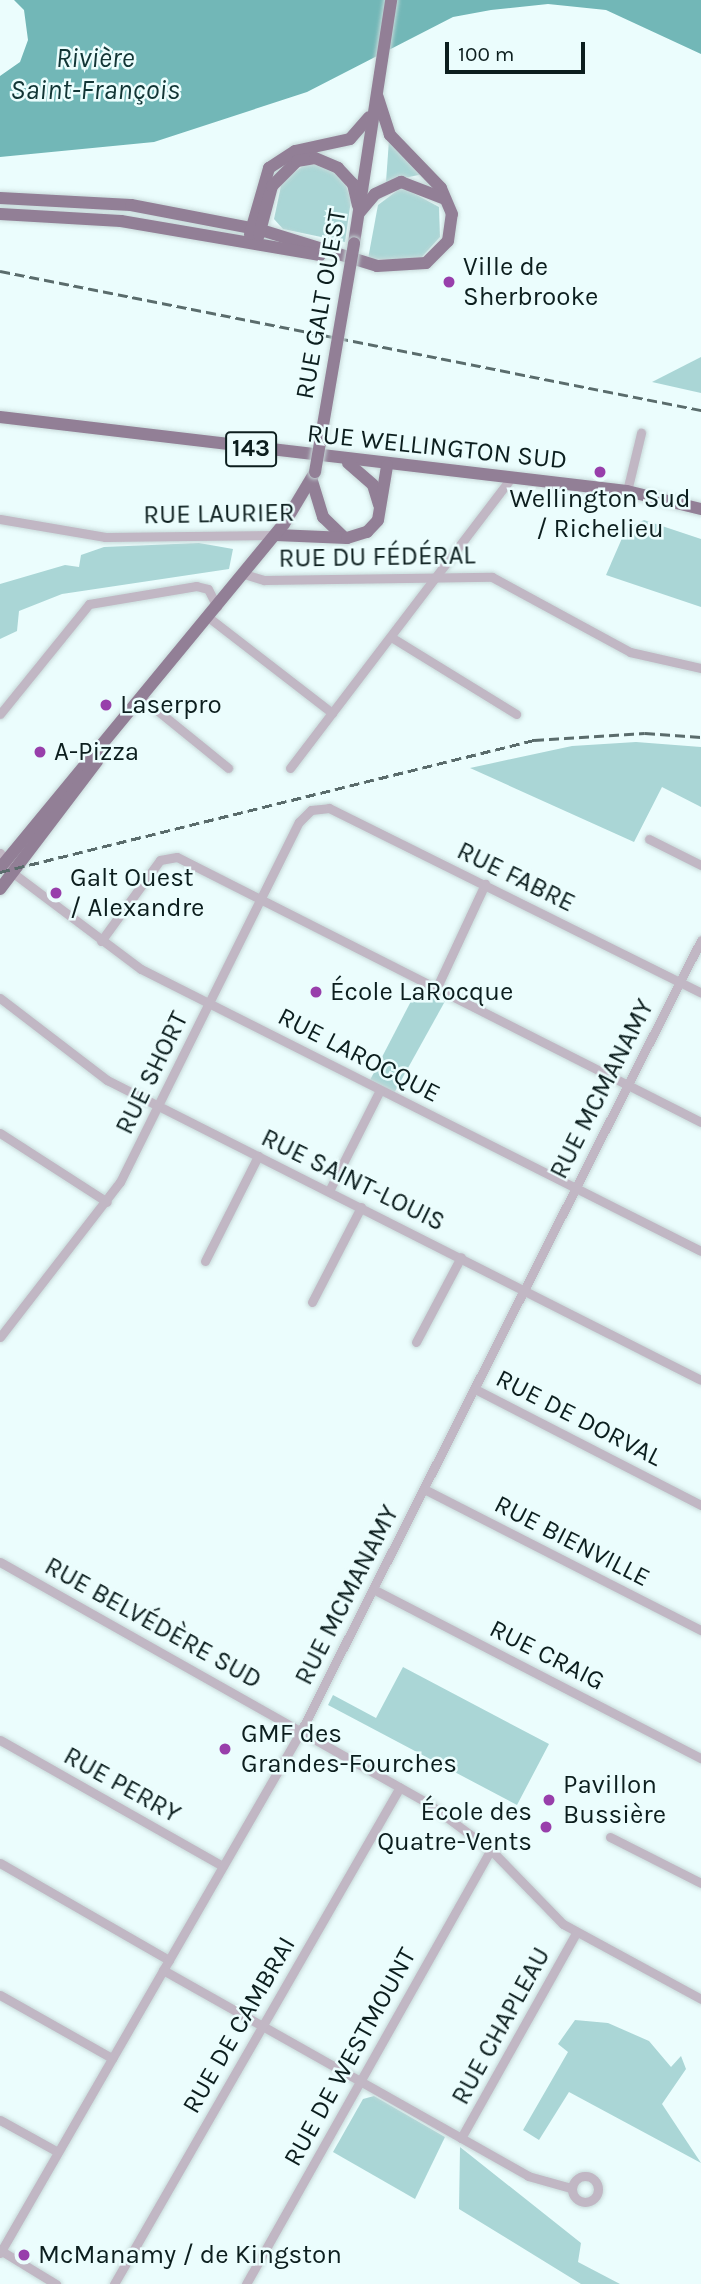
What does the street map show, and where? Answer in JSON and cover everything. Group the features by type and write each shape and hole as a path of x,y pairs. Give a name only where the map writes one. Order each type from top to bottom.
{"main road":[{"name":"RUE GALT OUEST","path":"0,889 3,864 276,535 313,476 360,212 391,0"},
{"path":"0,214 121,221 402,268 435,259 453,228 447,201 390,135 377,97"},
{"path":"253,244 270,168 295,151 358,135 377,97"},
{"path":"255,229 277,177 306,158 345,174 360,212 375,194 401,182 447,201"},
{"path":"0,198 131,205 255,229 358,261"},
{"name":"RUE WELLINGTON SUD","path":"0,418 387,466 627,491 701,509"},
{"path":"342,460 373,485 380,512"},
{"path":"313,476 323,517 346,538 367,532 380,512 387,466"},
{"name":"RUE LAURIER","path":"276,535 346,538"}],"street":[{"path":"627,491 641,433"},
{"path":"289,768 436,580 511,478"},
{"name":"RUE LAURIER","path":"0,519 105,537 276,535"},
{"name":"RUE DU FÉDÉRAL","path":"244,574 264,580 436,580 492,577 630,653 701,668"},
{"path":"0,713 89,604 167,589 202,586 217,607"},
{"path":"208,617 332,713"},
{"path":"391,637 516,715"},
{"path":"142,698 228,768"},
{"name":"RUE FABRE","path":"311,810 329,808 701,993"},
{"name":"RUE SHORT","path":"0,1337 107,1202 160,1108 299,822 311,810"},
{"path":"649,839 701,864"},
{"path":"101,941 165,856 262,900 701,1122"},
{"name":"RUE LAROCQUE","path":"3,864 101,941 210,1003 701,1251"},
{"path":"437,987 485,884"},
{"name":"RUE MCMANAMY","path":"0,2251 301,1731 701,940"},
{"name":"RUE SAINT-LOUIS","path":"0,998 84,1066 160,1108 701,1380"},
{"path":"329,1191 380,1090"},
{"path":"0,1135 107,1202"},
{"path":"205,1261 258,1156"},
{"path":"312,1302 361,1207"},
{"path":"416,1342 461,1257"},
{"name":"RUE DE DORVAL","path":"475,1389 701,1504"},
{"name":"RUE BIENVILLE","path":"424,1489 701,1630"},
{"name":"RUE BELVÉDÈRE SUD","path":"0,1562 400,1787 491,1850 576,1933 701,1998"},
{"name":"RUE CRAIG","path":"373,1589 701,1758"},
{"name":"RUE PERRY","path":"0,1740 223,1866"},
{"name":"RUE DE CAMBRAI","path":"114,2284 400,1787"},
{"path":"610,1837 701,1883"},
{"name":"RUE DE WESTMOUNT","path":"246,2284 491,1850"},
{"path":"0,1863 169,1960"},
{"name":"RUE CHAPLEAU","path":"461,2137 576,1933"},
{"path":"163,1970 528,2176 571,2188"},
{"path":"0,1995 113,2058"},
{"path":"0,2120 58,2152"},
{"path":"0,2251 56,2284"}],"shaded area":[{"path":"389,140 423,174 386,182"},
{"path":"306,164 329,166 344,180 351,200 345,242 283,229 274,219 282,181"},
{"path":"402,187 439,207 440,237 420,259 368,259 378,205"},
{"path":"701,357 701,393 652,382"},
{"path":"644,520 701,539 701,607 606,575 626,529"},
{"path":"199,543 233,549 229,569 62,594 19,611 17,631 0,639 0,584 65,565 79,567 81,555 104,547"},
{"path":"636,742 701,747 701,807 662,787 634,842 470,768 572,746"},
{"path":"422,980 449,994 393,1095 368,1084"},
{"path":"403,1667 549,1744 517,1805 328,1705 333,1695 376,1718"},
{"path":"575,2020 608,2023 649,2041 671,2067 681,2056 686,2069 662,2104 701,2163 569,2092 539,2140 523,2130 568,2052 558,2044"},
{"path":"374,2096 445,2137 415,2199 333,2152 363,2099"},
{"path":"460,2147 581,2243 578,2262 620,2284 581,2284 459,2209"}],"water":[{"name":"Rivière Saint-François","path":"14,0 701,0 701,54 606,10 548,4 491,10 453,17 307,92 154,142 0,157 0,76 20,62 28,40 24,10"}],"railway":[{"path":"0,271 701,410"},
{"path":"0,872 534,740 645,733 701,737"}],"place":[{"name":"Ville de Sherbrooke","path":"449,282"},
{"name":"Wellington Sud / Richelieu","path":"600,472"},
{"name":"Laserpro","path":"106,705"},
{"name":"A-Pizza","path":"40,752"},
{"name":"Galt Ouest / Alexandre","path":"56,893"},
{"name":"École LaRocque","path":"316,992"},
{"name":"GMF des Grandes-Fourches","path":"225,1749"},
{"name":"Pavillon Bussière","path":"549,1800"},
{"name":"École des Quatre-Vents","path":"546,1827"},
{"name":"McManamy / de Kingston","path":"24,2255"}]}
